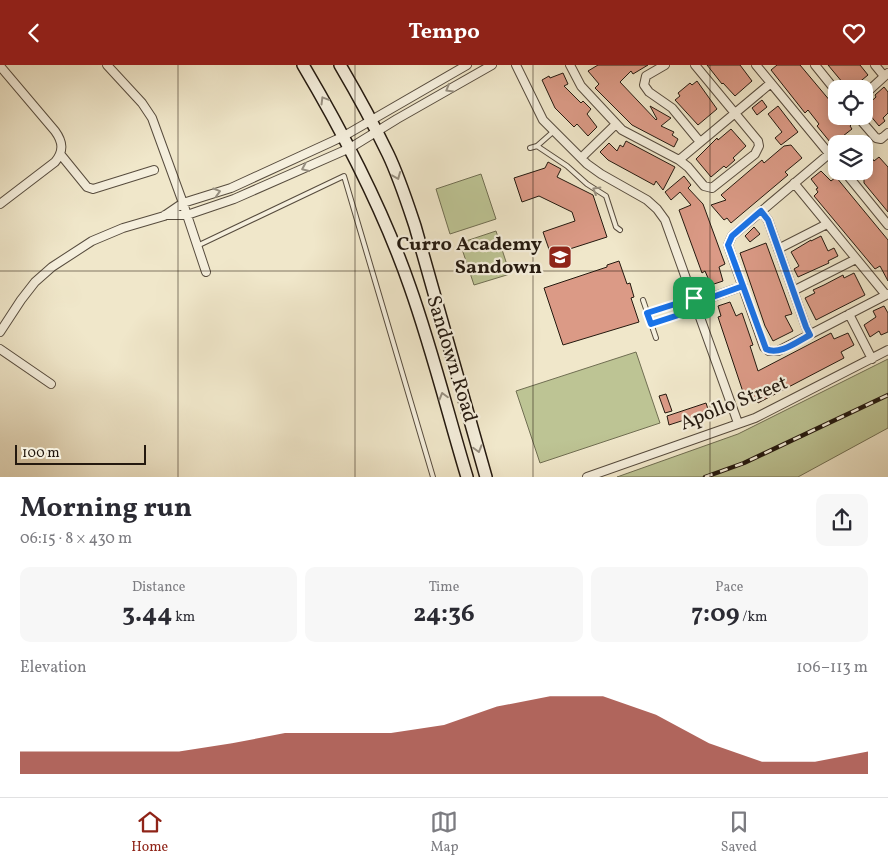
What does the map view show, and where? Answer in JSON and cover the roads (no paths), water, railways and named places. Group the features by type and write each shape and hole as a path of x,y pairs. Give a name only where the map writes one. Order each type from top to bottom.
{"main road":[{"name":"Sandown Road","path":"303,65 344,136 385,221 411,288 466,477"},
{"name":"Sandown Road","path":"340,65 389,155 415,226 486,477"}],"street":[{"path":"107,65 142,103 152,118 206,272"},
{"path":"0,332 35,282 58,263 92,241 164,215 183,203 231,188 344,136 467,65"},
{"path":"164,215 187,215 234,199 350,148 492,65"},
{"path":"516,65 540,116 554,131 600,174 642,197 657,209 668,226 738,423"},
{"path":"664,65 646,76 644,85 649,92 672,108 700,142"},
{"path":"572,66 581,87 622,130 679,160 708,188 716,187 758,151 759,144 694,65"},
{"path":"756,65 828,153"},
{"path":"815,65 828,81"},
{"path":"873,87 886,75 875,65"},
{"path":"0,66 59,137 62,149 61,155 55,162 0,204"},
{"path":"679,160 771,83"},
{"path":"581,158 616,124"},
{"path":"864,125 874,137 879,139 885,135"},
{"path":"61,155 87,187 93,189 154,170"},
{"path":"794,183 887,295 778,351 770,351 764,347 728,245 732,236 794,183 828,155"},
{"path":"851,180 888,225"},
{"path":"761,211 768,220 810,335"},
{"path":"778,249 827,223"},
{"path":"793,291 856,259"},
{"path":"696,303 743,286"},
{"path":"849,314 872,359"},
{"path":"0,349 50,384"},
{"name":"Apollo Street","path":"587,477 755,418 888,350"}],"lane":[{"path":"530,148 536,146 554,131"},
{"path":"536,146 567,166 587,184 606,196 616,227 620,230"},
{"path":"197,246 344,176 434,477"},
{"path":"643,300 656,338"},
{"path":"647,313 696,303"},
{"path":"651,324 696,303"}],"railway":[{"path":"705,477 744,463 888,395"}],"place":[{"name":"Curro Academy Sandown","path":"560,257"}]}
